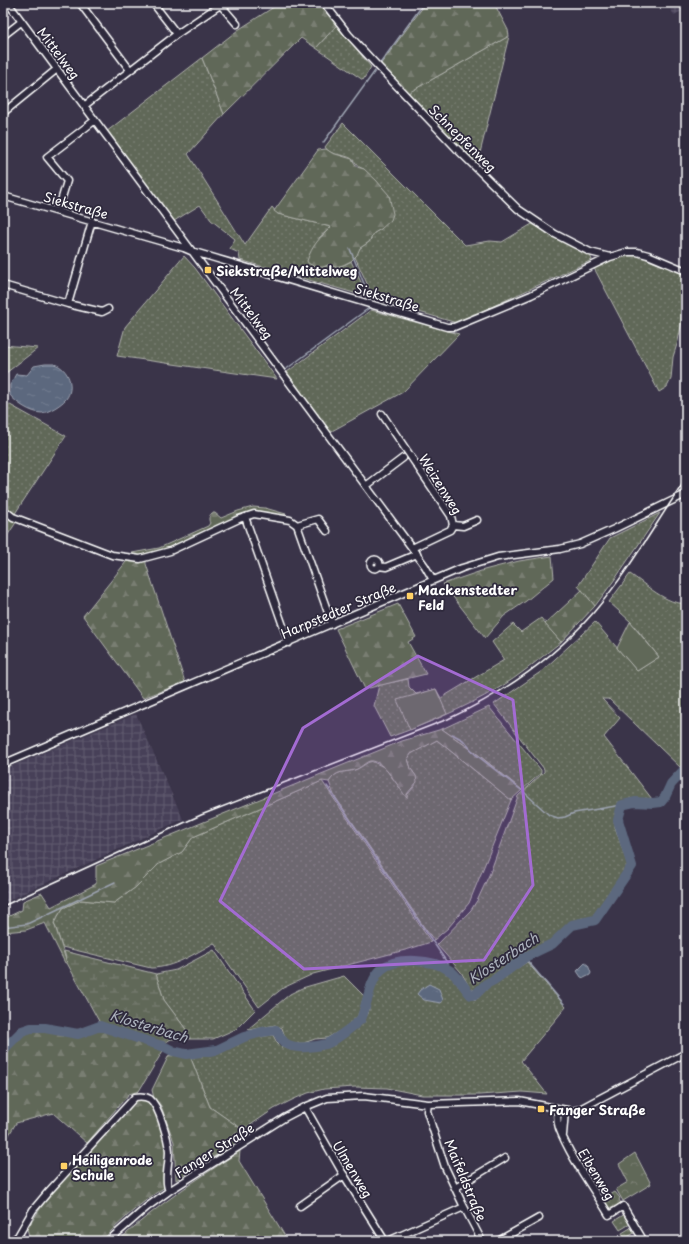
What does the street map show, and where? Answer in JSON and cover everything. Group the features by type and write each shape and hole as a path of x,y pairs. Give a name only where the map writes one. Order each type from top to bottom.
{"street":[{"name":"Mittelweg","path":"8,3 94,121 417,554 433,580"},
{"path":"80,3 130,70"},
{"path":"153,3 177,34"},
{"name":"Schnepfenweg","path":"324,3 349,35 373,61 456,148 518,209 555,234 590,252 610,257"},
{"path":"84,106 177,34 220,4 237,24"},
{"path":"3,36 21,22"},
{"path":"3,113 57,69"},
{"path":"58,212 67,181 47,158 94,121"},
{"name":"Siekstraße","path":"3,196 184,248 378,307 454,327 531,295 610,257 627,252 648,254 686,271"},
{"path":"68,304 92,221"},
{"path":"3,285 68,304 102,312 108,309"},
{"name":"Weizenweg","path":"382,414 451,516 453,525 447,533 412,548"},
{"path":"366,486 403,458"},
{"name":"Harpstedter Straße","path":"3,764 462,568 498,557 580,544 686,494"},
{"path":"3,509 13,517 112,555 140,559 170,551 254,514 290,520 297,525 332,624"},
{"path":"245,517 289,642"},
{"path":"297,525 318,519 327,531"},
{"path":"453,525 463,526 477,520"},
{"path":"379,566 386,567 417,554"},
{"name":"Fanger Straße","path":"108,1241 147,1207 169,1191 284,1118 327,1098 345,1096 382,1097 428,1104 519,1101 565,1111 572,1111 580,1109 686,1053"},
{"path":"12,1241 18,1236 33,1210 49,1191 135,1097 142,1096 150,1099 156,1106 168,1142 167,1183 169,1191"},
{"name":"Maifeldstraße","path":"428,1104 427,1110 446,1167 464,1207 482,1241"},
{"name":"Ulmenweg","path":"305,1107 344,1175 385,1241"},
{"name":"Eibenweg","path":"558,1109 557,1116 559,1127 568,1148 609,1214 623,1206 642,1238 638,1241"},
{"name":"Eibenweg","path":"563,1134 565,1111"},
{"path":"455,1188 505,1158"},
{"path":"300,1206 344,1175"},
{"path":"388,1241 464,1207"},
{"path":"498,1241 539,1218"},
{"path":"18,1236 24,1241"}],"highlighted area":[{"path":"418,656 513,700 533,885 484,960 304,969 220,901 303,728"}],"shaded area":[{"path":"667,3 686,3 686,9 674,15"},
{"path":"136,714 183,819 3,903 3,770"}],"green space":[{"path":"280,3 318,3 337,25 316,48 301,38 224,114 202,58 238,30"},
{"path":"426,3 494,3 508,30 509,36 408,93 380,65"},
{"path":"337,25 371,67 363,80 316,48"},
{"path":"509,36 477,165 408,93"},
{"path":"202,58 224,114 188,154 245,245 272,207 278,214 331,227 319,238 323,267 337,267 351,261 368,297 240,260 239,253 230,249 235,239 211,220 200,205 174,221 106,132"},
{"path":"343,123 465,245 490,241 502,242 532,224 590,255 592,260 457,323 374,299 355,257 360,248 369,242 374,233 381,229 364,169 359,167 354,160 349,157 334,154 325,147"},
{"path":"326,149 332,153 352,159 357,167 364,169 376,180 389,195 393,214 391,220 374,233 369,242 360,248 357,255 351,261 336,267 328,265 323,267 315,267 307,261 311,250 331,227 278,214 274,211 318,150"},
{"path":"629,254 636,255 686,275 686,301 678,341 673,357 671,379 667,387 659,392 594,268 611,259"},
{"path":"184,256 195,268 277,379 117,356 125,327"},
{"path":"371,310 459,334 403,392 330,432 287,372"},
{"path":"3,345 38,348 6,373 3,384"},
{"path":"3,401 66,436 14,515 3,507"},
{"path":"253,507 265,508 286,514 282,517 255,513 170,550 146,557 146,564 185,682 143,698 83,616 132,553 159,548 208,526 210,523 209,518 212,513 215,513 221,518"},
{"path":"3,511 17,521 3,542"},
{"path":"660,513 595,606 578,586 610,538"},
{"path":"552,556 554,578 526,601 504,616 485,638 443,584 484,570 519,561"},
{"path":"630,574 664,598 679,603 686,603 686,766 682,769 609,699 602,699 620,718 604,737 652,799 635,799 618,805 615,827 628,866 594,919 572,923 550,942 526,953 476,991 470,988 461,972 437,945 471,910 478,899 490,873 518,796 544,772 544,769 494,704 542,671 595,622 637,671 659,657 631,622 609,602"},
{"path":"582,590 595,606 561,642 545,624"},
{"path":"398,604 416,637 408,642 426,674 365,689 336,629"},
{"path":"541,618 561,642 522,673 471,703 431,722 390,737 374,706 379,685 408,679 409,687 416,694 436,689 441,698 504,660 492,642 513,624 521,632"},
{"path":"630,622 659,657 637,671 617,648"},
{"path":"436,689 447,714 410,730 397,700"},
{"path":"489,707 541,770 541,773 522,790 476,753 442,729"},
{"path":"442,729 476,753 522,790 511,800 437,740 411,754 408,759 411,769 416,776 417,782 407,794 407,798 386,769 375,762 370,761 356,769 335,775 329,782 322,781 193,837 182,852 159,864 136,887 114,903 81,900 63,908 54,923 67,963 65,963 45,923 26,930 3,932 3,919 22,910 23,901 42,893 51,907 96,884 96,866 402,741"},
{"path":"437,740 511,800 469,903 448,928 434,940 334,795 329,782 339,773 357,769 371,761 384,767 407,797 415,786 416,776 411,769 408,759 410,754"},
{"path":"322,781 431,942 313,974 283,988 259,1007 214,943 175,963 167,966 151,968 62,947 54,922 63,908 81,900 114,903 136,887 159,864 182,852 193,837"},
{"path":"214,950 255,1010 236,1029 213,1039 190,1039 185,1028 164,1000 156,974 176,970"},
{"path":"64,951 156,974 164,1000 185,1028 190,1039 171,1039 163,1044 100,1023 67,963"},
{"path":"420,962 448,972 458,981 469,996 476,1000 488,987 527,962 566,1007 521,1061 547,1094 522,1092 479,1095 422,1095 387,1088 355,1087 324,1089 308,1093 274,1109 243,1130 210,1107 190,1056 220,1051 251,1038 273,1035 281,1047 289,1049 305,1051 315,1047 325,1047 365,1018 368,1014 375,984 385,969 401,964"},
{"path":"344,976 364,996 358,1016 343,1029 327,1038 315,1039 304,1043 294,1043 286,1040 282,1028 275,1025 250,1030 248,1029 290,994 302,988"},
{"path":"100,1027 164,1049 139,1091 129,1094 87,1143 53,1113 16,1123 3,1145 3,1054 19,1036 25,1032 34,1030 53,1031 79,1036"},
{"path":"169,1055 190,1056 210,1107 243,1130 241,1140 176,1180 174,1142 161,1106 154,1098 152,1090"},
{"path":"140,1099 149,1101 153,1106 166,1144 165,1187 132,1212 101,1241 33,1241 30,1239 27,1229 47,1198 133,1103"},
{"path":"240,1151 239,1161 288,1241 118,1241 162,1204"},
{"path":"635,1153 651,1184 623,1201 616,1189 628,1182 619,1164"},
{"path":"615,1192 620,1198 619,1200 621,1203 610,1208 603,1199"},
{"path":"625,1214 630,1224 620,1230 614,1221"},
{"path":"632,1227 636,1232 624,1239 622,1233"}],"water":[{"path":"54,364 59,366 67,374 70,389 69,395 58,406 51,410 38,413 24,407 10,395 10,385 16,374 27,375 34,366"},
{"path":"585,963 588,965 591,973 584,978 581,977 577,971"},
{"path":"429,984 439,989 443,1000 441,1003 424,1000 417,994"}],"waterway":[{"path":"379,65 424,3"},
{"path":"323,143 375,71"},
{"path":"350,249 371,301"},
{"path":"285,370 369,308"},
{"path":"452,734 463,740 475,754 525,793 549,815 558,818 574,813 622,805"},
{"name":"Klosterbach","path":"3,1050 22,1031 31,1028 45,1028 78,1034 100,1026 186,1054 217,1050 244,1037 276,1030 285,1043 294,1047 311,1047 326,1044 334,1040 361,1019 376,976 381,970 397,962 416,961 442,967 452,972 471,995 476,994 486,984 494,980 527,956 552,944 572,925 595,920 632,866 618,820 622,805 635,802 661,802 671,784 686,768"},
{"path":"327,786 448,964 449,970"},
{"path":"3,927 27,924 115,882"},
{"path":"525,958 564,1004"}],"railway":[{"path":"3,906 201,815 448,719 489,698 527,673 579,629 607,596 631,564 686,479"}],"place":[{"name":"Siekstraße/Mittelweg","path":"208,270"},
{"name":"Mackenstedter Feld","path":"410,596"},
{"name":"Fanger Straße","path":"541,1109"},
{"name":"Heiligenrode Schule","path":"64,1166"}]}
